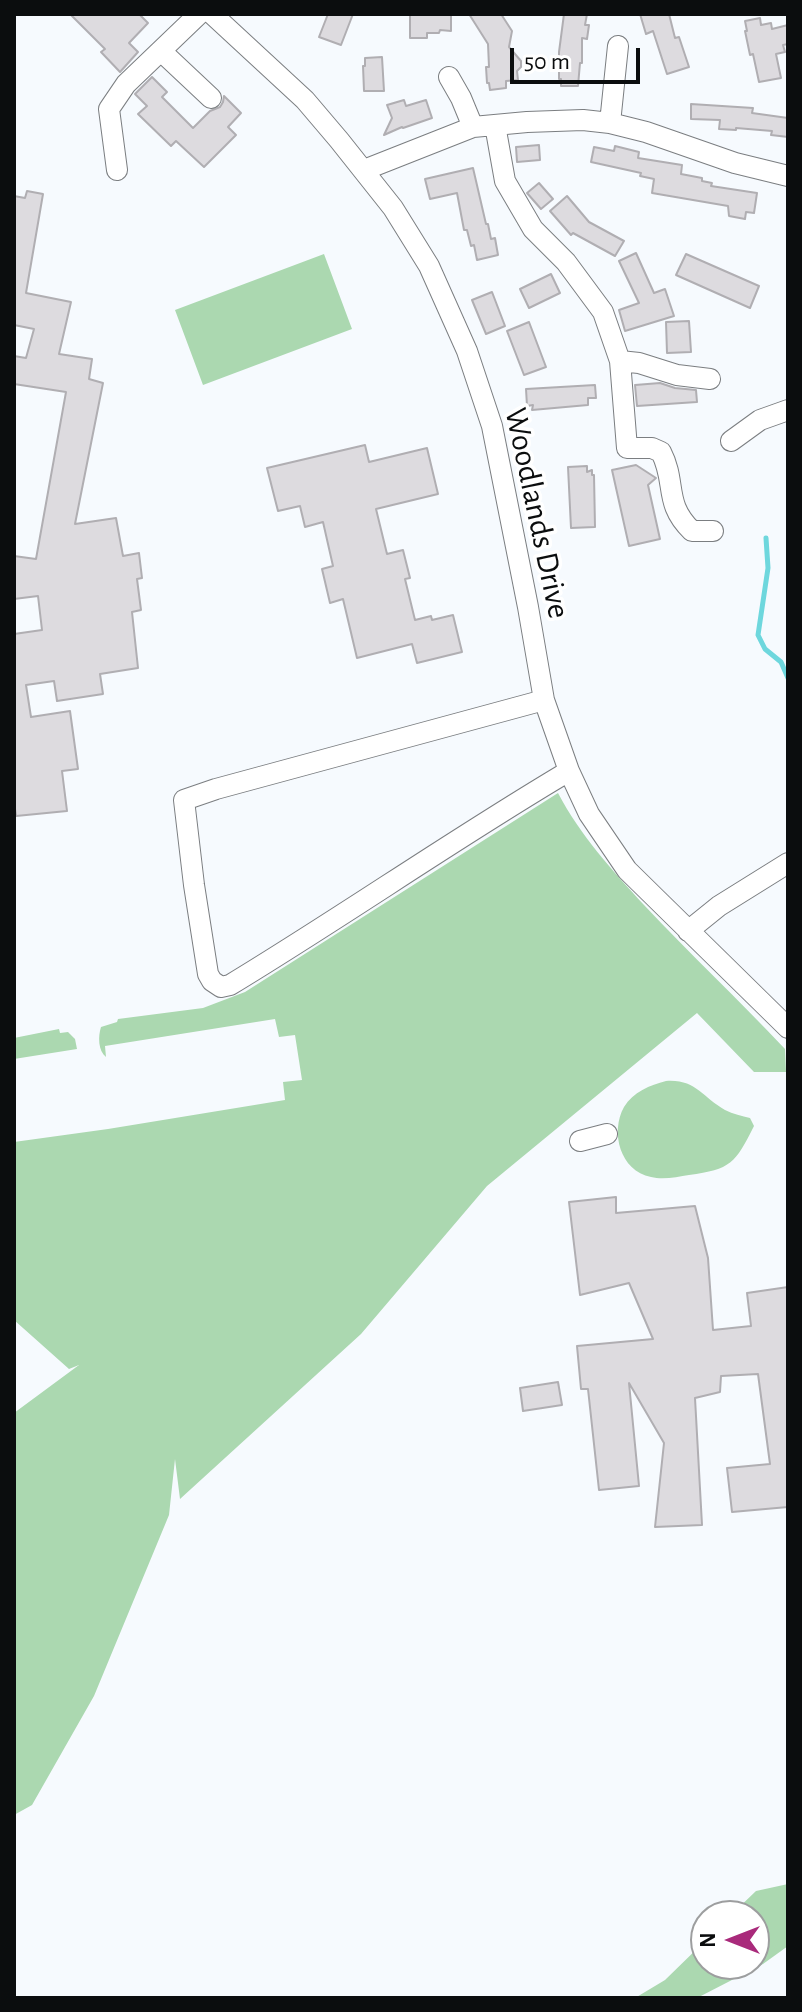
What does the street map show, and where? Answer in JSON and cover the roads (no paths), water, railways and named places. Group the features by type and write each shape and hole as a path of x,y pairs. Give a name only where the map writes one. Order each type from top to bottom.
{"street":[{"path":"117,170 109,109 126,84 199,14"},
{"name":"Woodlands Drive","path":"212,14 305,100 393,208 429,266 467,351 492,426 544,700 569,771 589,814 627,870 788,1028"},
{"path":"610,123 618,46"},
{"path":"161,51 211,98"},
{"path":"449,77 473,127"},
{"path":"364,170 473,127 583,120 646,132 735,163 788,176"},
{"path":"495,125 505,181 533,229 566,262 603,312 620,361 627,448 652,448 661,452 668,465 673,504 681,520 692,531 713,531"},
{"path":"620,361 639,363 677,375 710,379"},
{"path":"731,441 760,420 788,410"},
{"path":"544,700 184,800 206,963 212,981 221,987 230,985 493,816 569,771"},
{"path":"688,931 719,906 788,863"},
{"path":"580,1141 607,1134"}],"waterway":[{"path":"766,538 768,568 758,635 765,649 781,662 788,678"}]}
